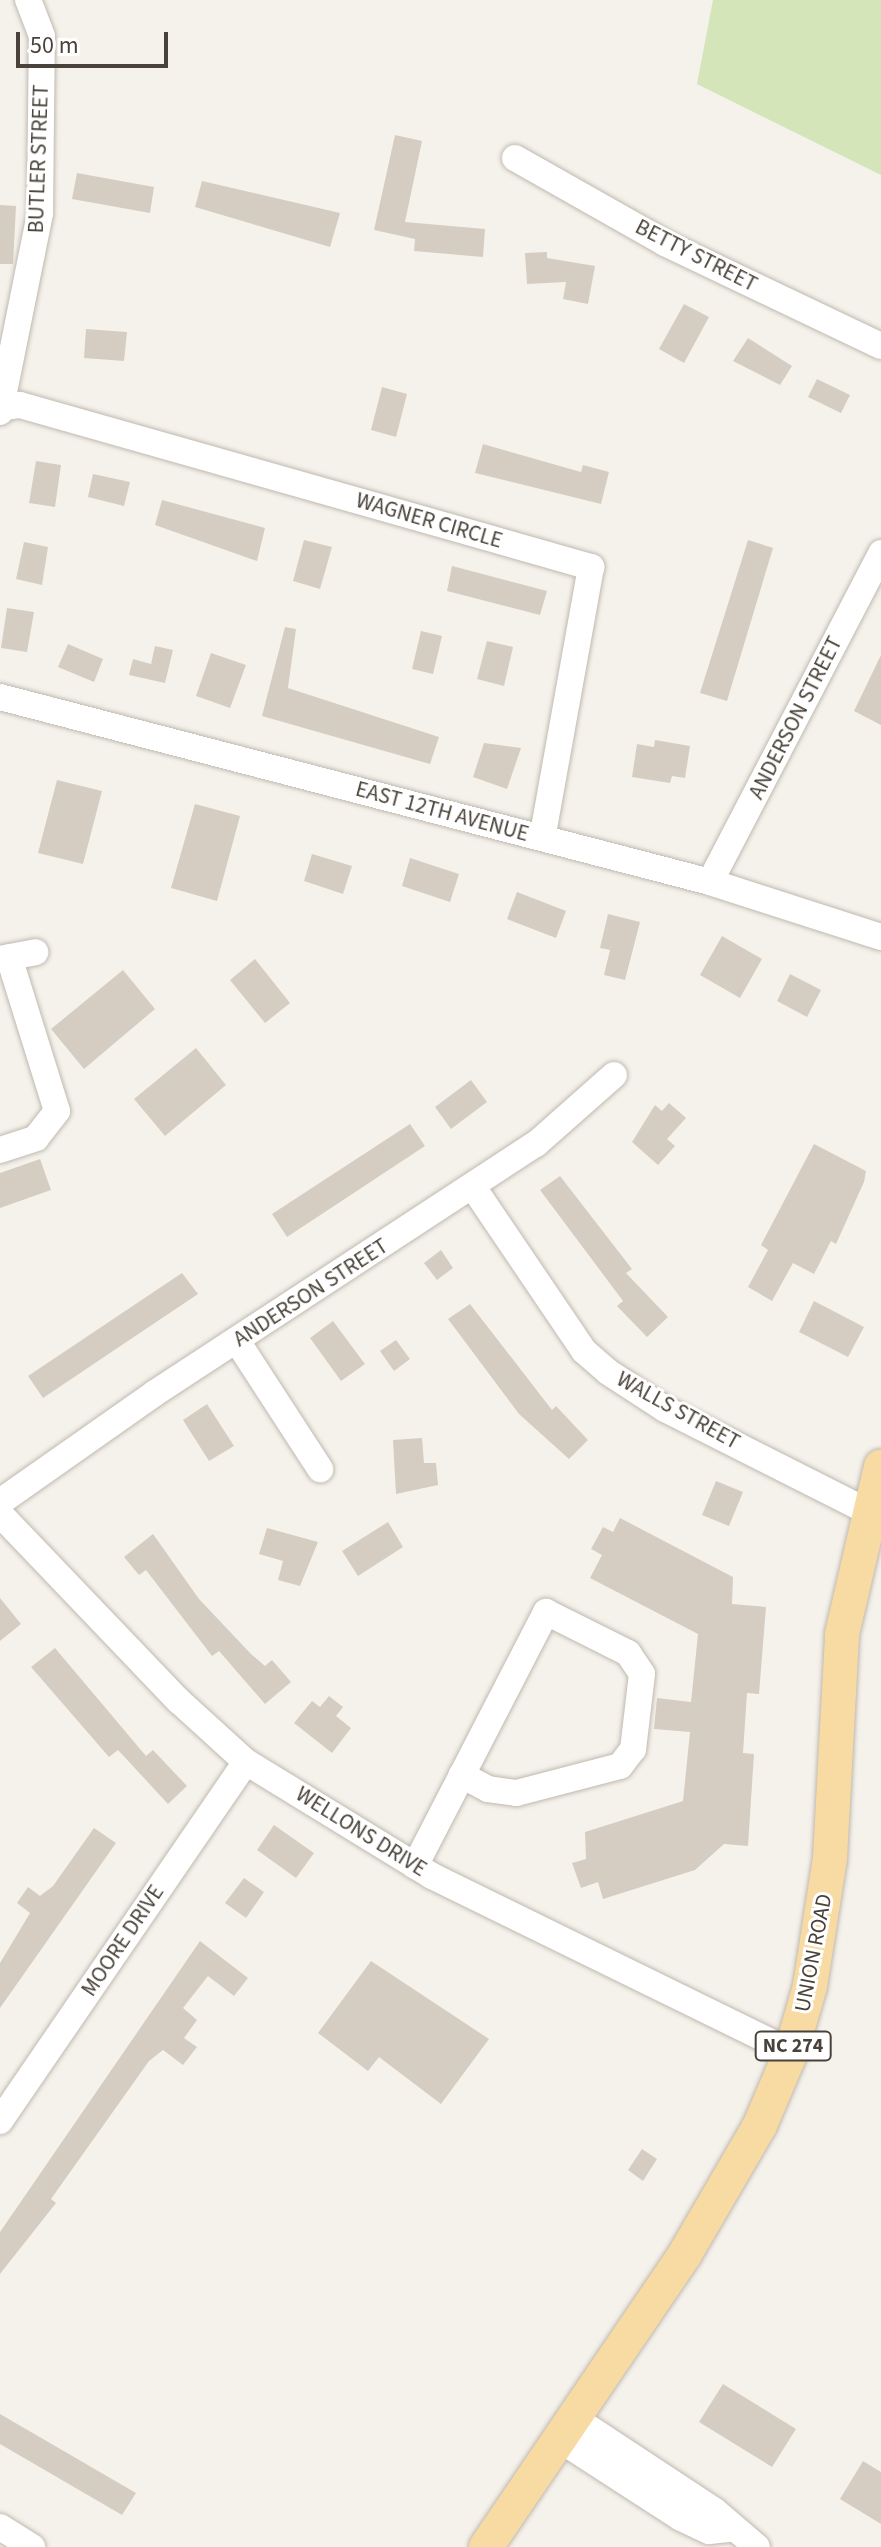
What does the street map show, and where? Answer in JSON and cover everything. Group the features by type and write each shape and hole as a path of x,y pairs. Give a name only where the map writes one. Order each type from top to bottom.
{"main road":[{"name":"UNION ROAD","path":"486,2547 723,2191 791,2052 819,1939 842,1634 867,1511 881,1466"}],"street":[{"name":"BUTLER STREET","path":"0,409 40,213 42,36 28,0"},
{"name":"BETTY STREET","path":"515,158 665,243 881,346"},
{"name":"WAGNER CIRCLE","path":"0,409 20,405 591,567 542,838"},
{"name":"ANDERSON STREET","path":"710,882 881,553"},
{"name":"EAST 12TH AVENUE","path":"0,697 710,882 881,937"},
{"path":"0,1150 36,1138 57,1111 15,956"},
{"name":"ANDERSON STREET","path":"0,1502 237,1341 473,1187 569,1118 614,1075"},
{"name":"WALLS STREET","path":"473,1187 584,1351 608,1372 665,1409 867,1511"},
{"path":"237,1341 320,1469"},
{"name":"WELLONS DRIVE","path":"0,1514 179,1701 246,1762 415,1866 791,2052"},
{"path":"415,1866 546,1612 628,1653 642,1674 633,1749 620,1766 516,1793 488,1789 462,1775"},
{"name":"MOORE DRIVE","path":"0,2121 246,1762"},
{"path":"566,2428 681,2518 709,2531 728,2529 757,2547"},
{"path":"0,2527 32,2547"}],"green space":[{"path":"713,0 881,0 881,175 697,84"}],"building":[{"path":"395,135 422,141 405,222 485,229 483,257 414,251 415,239 374,230"},
{"path":"77,173 154,187 150,213 72,199"},
{"path":"202,181 340,213 330,247 195,207"},
{"path":"0,205 16,206 13,264 0,264"},
{"path":"547,252 547,258 595,266 588,304 563,299 566,282 527,284 525,253"},
{"path":"684,304 709,317 684,363 659,349"},
{"path":"86,329 127,332 124,361 84,358"},
{"path":"748,338 792,366 780,385 733,361"},
{"path":"817,379 850,395 841,413 808,397"},
{"path":"382,387 407,394 396,437 371,430"},
{"path":"483,444 581,472 583,465 609,472 601,504 475,473"},
{"path":"36,461 61,465 55,507 29,503"},
{"path":"93,474 130,482 124,506 88,497"},
{"path":"162,500 265,528 257,561 155,525"},
{"path":"304,540 332,547 320,589 293,581"},
{"path":"748,540 773,548 727,701 700,693"},
{"path":"24,542 48,547 42,585 16,579"},
{"path":"452,566 547,591 540,615 447,591"},
{"path":"7,608 34,612 27,652 1,648"},
{"path":"285,627 296,629 288,688 439,737 430,764 262,716"},
{"path":"421,631 442,636 433,674 412,669"},
{"path":"487,641 513,647 504,686 477,679"},
{"path":"68,644 103,659 94,682 58,667"},
{"path":"155,646 173,650 165,683 129,675 133,659 151,664"},
{"path":"211,653 246,665 230,708 196,696"},
{"path":"881,655 881,725 854,711"},
{"path":"655,740 690,746 685,778 672,776 670,783 632,777 637,744 654,747"},
{"path":"484,743 521,748 507,789 473,777"},
{"path":"57,780 102,791 83,864 38,853"},
{"path":"195,804 240,816 217,901 171,888"},
{"path":"312,854 352,866 343,894 304,881"},
{"path":"410,858 459,874 450,902 402,886"},
{"path":"517,892 566,911 556,938 507,919"},
{"path":"608,914 640,922 625,980 604,975 610,950 600,948"},
{"path":"722,936 762,959 740,998 700,975"},
{"path":"255,959 290,1003 265,1023 230,980"},
{"path":"123,970 155,1009 84,1069 51,1029"},
{"path":"790,974 821,990 807,1017 777,1001"},
{"path":"196,1048 226,1085 165,1136 134,1099"},
{"path":"471,1080 487,1102 451,1129 435,1107"},
{"path":"669,1103 686,1118 667,1139 675,1146 658,1165 632,1142 655,1105 662,1111"},
{"path":"410,1124 425,1146 287,1237 272,1214"},
{"path":"814,1144 866,1171 864,1182 836,1244 831,1241 814,1274 793,1263 772,1301 748,1287 768,1250 761,1245"},
{"path":"40,1159 51,1190 0,1208 0,1173"},
{"path":"560,1176 632,1269 626,1273 668,1317 647,1337 617,1306 623,1301 540,1190"},
{"path":"441,1250 453,1268 437,1280 424,1263"},
{"path":"182,1273 198,1294 43,1398 28,1376"},
{"path":"814,1301 864,1327 848,1357 799,1332"},
{"path":"470,1304 552,1410 556,1406 588,1440 569,1459 519,1414 448,1319"},
{"path":"333,1321 365,1364 341,1381 310,1338"},
{"path":"396,1340 410,1359 394,1371 380,1351"},
{"path":"207,1404 234,1446 209,1461 183,1420"},
{"path":"422,1438 424,1463 436,1463 438,1485 396,1494 393,1440"},
{"path":"716,1481 743,1492 729,1526 702,1515"},
{"path":"620,1518 733,1577 732,1604 766,1607 759,1694 747,1693 743,1753 754,1754 748,1846 724,1844 695,1870 603,1899 598,1882 581,1888 572,1863 586,1859 585,1832 683,1801 690,1732 654,1729 657,1698 691,1702 698,1634 590,1578 602,1555 591,1549 603,1527 613,1532"},
{"path":"388,1522 403,1547 358,1576 342,1551"},
{"path":"267,1528 318,1542 300,1586 278,1580 283,1561 259,1554"},
{"path":"153,1534 199,1599 251,1654 265,1666 272,1660 291,1682 265,1704 219,1651 212,1656 146,1570 139,1575 124,1557"},
{"path":"0,1598 21,1624 0,1641"},
{"path":"55,1648 146,1756 153,1750 187,1786 168,1804 118,1750 109,1757 31,1667"},
{"path":"329,1696 343,1707 336,1716 351,1728 332,1753 294,1723 312,1701 320,1707"},
{"path":"274,1825 314,1853 296,1878 257,1850"},
{"path":"94,1828 116,1843 0,2008 0,1963 30,1913 17,1903 28,1887 40,1896 53,1886"},
{"path":"244,1878 264,1892 246,1918 225,1903"},
{"path":"200,1941 248,1978 234,1996 208,1976 183,2008 197,2020 184,2038 197,2047 183,2065 163,2050 149,2061 51,2199 56,2203 0,2274 0,2232"},
{"path":"371,1961 489,2039 441,2104 379,2057 368,2071 318,2033"},
{"path":"642,2149 657,2159 643,2181 628,2170"},
{"path":"723,2384 796,2429 772,2467 699,2422"},
{"path":"0,2414 136,2493 122,2515 0,2444"},
{"path":"863,2461 881,2472 881,2524 840,2499"}]}
